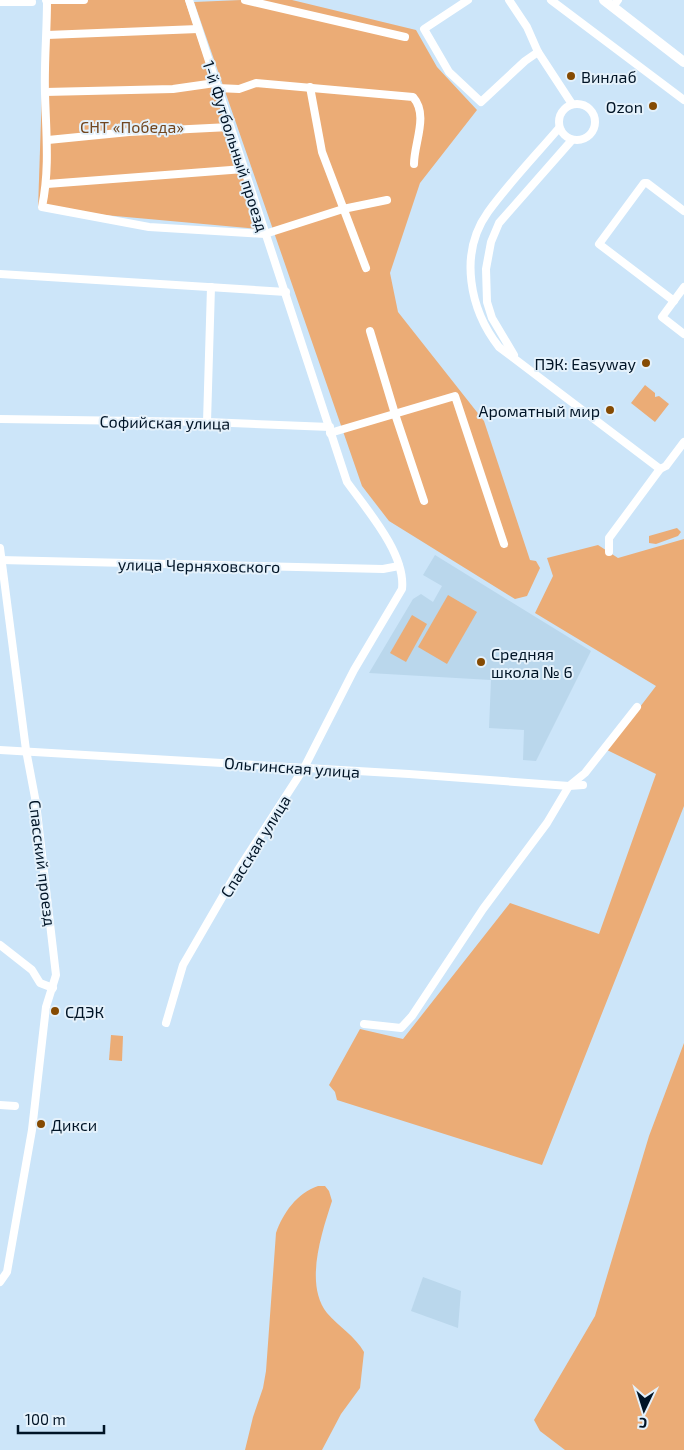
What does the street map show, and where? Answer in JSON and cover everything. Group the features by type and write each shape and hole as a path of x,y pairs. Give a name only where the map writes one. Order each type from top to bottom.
{"main road":[{"path":"604,0 615,3 684,62"}],"street":[{"path":"84,0 46,1 45,92 48,140 47,184 42,208 150,226 265,234 343,209 387,200"},
{"name":"1-й Футбольный проезд","path":"189,0 348,482 390,545 399,566"},
{"path":"246,0 405,37"},
{"path":"468,0 424,29 449,72 481,102 538,52"},
{"path":"551,0 684,100"},
{"path":"513,1 538,52 572,104"},
{"path":"0,2 32,2"},
{"path":"47,35 198,29"},
{"path":"45,92 216,86 239,89 256,82 413,97 418,103 419,109 419,141 414,154 414,164"},
{"path":"310,87 322,152 366,268"},
{"path":"572,104 584,105 593,113 595,125 593,131 584,139 572,140 566,137 559,128 559,116 566,106 572,104"},
{"path":"48,140 130,132 230,127"},
{"path":"559,128 487,212 471,257 473,295 486,330 499,347 660,469"},
{"path":"518,361 492,318 487,302 486,269 491,242 499,223 572,140"},
{"path":"47,184 244,169"},
{"path":"674,301 599,244 646,183 684,211"},
{"path":"0,274 286,292"},
{"path":"207,422 211,287"},
{"path":"684,287 662,317 684,334"},
{"path":"370,331 394,414 424,501"},
{"name":"Софийская улица","path":"0,419 207,422 330,430 455,396 504,544"},
{"path":"609,552 609,538 660,469 666,466 684,442"},
{"name":"Спасский проезд","path":"0,548 26,750 36,803 56,975 46,1007 24,1176 7,1272 0,1282"},
{"name":"улица Черняховского","path":"1,560 383,569 399,566"},
{"name":"Спасская улица","path":"166,1023 183,965 238,870 304,768 354,670 402,589 403,575 399,566"},
{"path":"364,1024 401,1028 412,1016 482,909 547,823 569,786 585,773 637,707"},
{"name":"Ольгинская улица","path":"0,750 26,750 569,786 583,785"},
{"path":"0,945 32,970 40,983 53,988"},
{"path":"0,1105 15,1106"}],"shaded area":[{"name":"Средняя школа № 6","path":"435,555 591,651 536,761 523,760 524,730 489,728 491,680 369,673 413,599 421,594 433,602 442,586 423,575"},
{"path":"423,1277 461,1291 458,1328 411,1311"}],"green space":[{"name":"СНТ «Победа»","path":"45,0 185,0 242,171 259,229 38,209"},
{"path":"292,0 416,30 437,67 477,110 420,183 390,273 398,312 484,421 530,560 536,561 540,568 527,596 515,599 389,521 362,486 194,2"},
{"path":"645,385 655,393 655,397 659,396 669,404 655,422 631,403"},
{"path":"677,528 681,532 678,536 656,544 649,543 649,536"},
{"path":"684,539 684,806 542,1165 337,1100 335,1092 329,1085 360,1029 403,1039 510,903 599,934 656,774 607,750 656,686 535,613 553,576 547,558 598,545 618,558"},
{"path":"448,595 477,612 447,664 418,647"},
{"path":"412,615 427,624 406,662 390,653"},
{"path":"111,1035 123,1036 122,1061 109,1060"},
{"path":"684,1043 684,1450 565,1450 540,1431 534,1420 595,1316 649,1136"},
{"path":"325,1186 329,1191 332,1201 317,1258 317,1288 320,1301 327,1313 356,1341 364,1352 360,1388 341,1414 322,1450 245,1450 266,1371 276,1233 287,1211 297,1199 310,1189"}],"place":[{"name":"Винлаб","path":"571,76"},
{"name":"Ozon","path":"653,106"},
{"name":"ПЭК: Easyway","path":"646,363"},
{"name":"Ароматный мир","path":"610,410"},
{"name":"Средняя школа № 6","path":"481,662"},
{"name":"СДЭК","path":"55,1011"},
{"name":"Дикси","path":"41,1124"}]}
